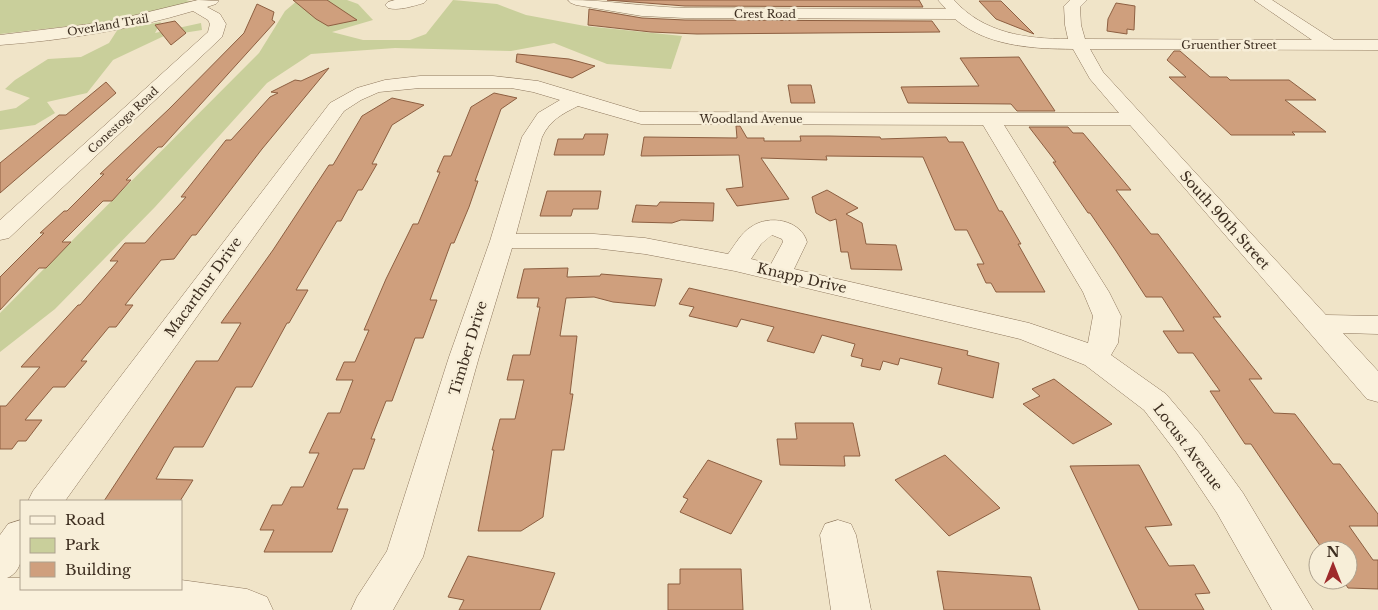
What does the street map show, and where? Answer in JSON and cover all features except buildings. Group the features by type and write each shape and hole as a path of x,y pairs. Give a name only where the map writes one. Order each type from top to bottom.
{"street":[{"name":"Overland Trail","path":"2,42 108,27 215,0"},
{"path":"393,5 419,0"},
{"name":"Crest Road","path":"576,0 616,8 685,14 951,7"},
{"name":"South 90th Street","path":"1080,0 1072,6 1070,19 1079,45 1096,76 1378,392"},
{"path":"1262,0 1331,45"},
{"name":"Conestoga Road","path":"0,233 216,34 218,24 214,17 194,6"},
{"name":"Gruenther Street","path":"951,7 978,28 994,35 1020,41 1079,45 1378,45"},
{"name":"Woodland Avenue","path":"373,88 398,83 423,82 512,83 537,87 615,113 641,118 1136,119"},
{"name":"Macarthur Drive","path":"47,500 337,107 352,96 373,88"},
{"name":"Timber Drive","path":"371,610 404,557 502,242 532,137 538,123 548,114 576,100"},
{"path":"990,119 1096,292 1107,316 1103,343 1095,358"},
{"path":"735,263 751,238 759,231 768,228 783,228 793,234 795,242 779,273"},
{"name":"Knapp Drive","path":"502,242 594,241 637,245 735,263 1029,332 1095,358"},
{"path":"1318,324 1378,325"},
{"name":"Locust Avenue","path":"1095,358 1155,402 1188,443 1230,503 1293,610"},
{"path":"838,535 852,610"},
{"path":"0,564 20,536"},
{"path":"0,595 169,596 247,607 253,610"}],"green space":[{"path":"0,0 186,0 193,2 114,21 0,34"},
{"path":"298,0 347,0 358,4 373,20 332,32 363,40 410,40 426,34 453,0 497,4 526,15 585,26 682,36 671,69 607,64 554,43 511,51 395,48 311,54 267,83 155,207 55,309 0,352 0,313 259,53 285,11"},
{"path":"161,22 155,33 201,23 202,30 164,36 113,60 87,93 47,102 55,113 35,125 0,130 0,111 16,108 30,98 5,89 15,80 48,59 81,57 109,43 118,29"}]}
